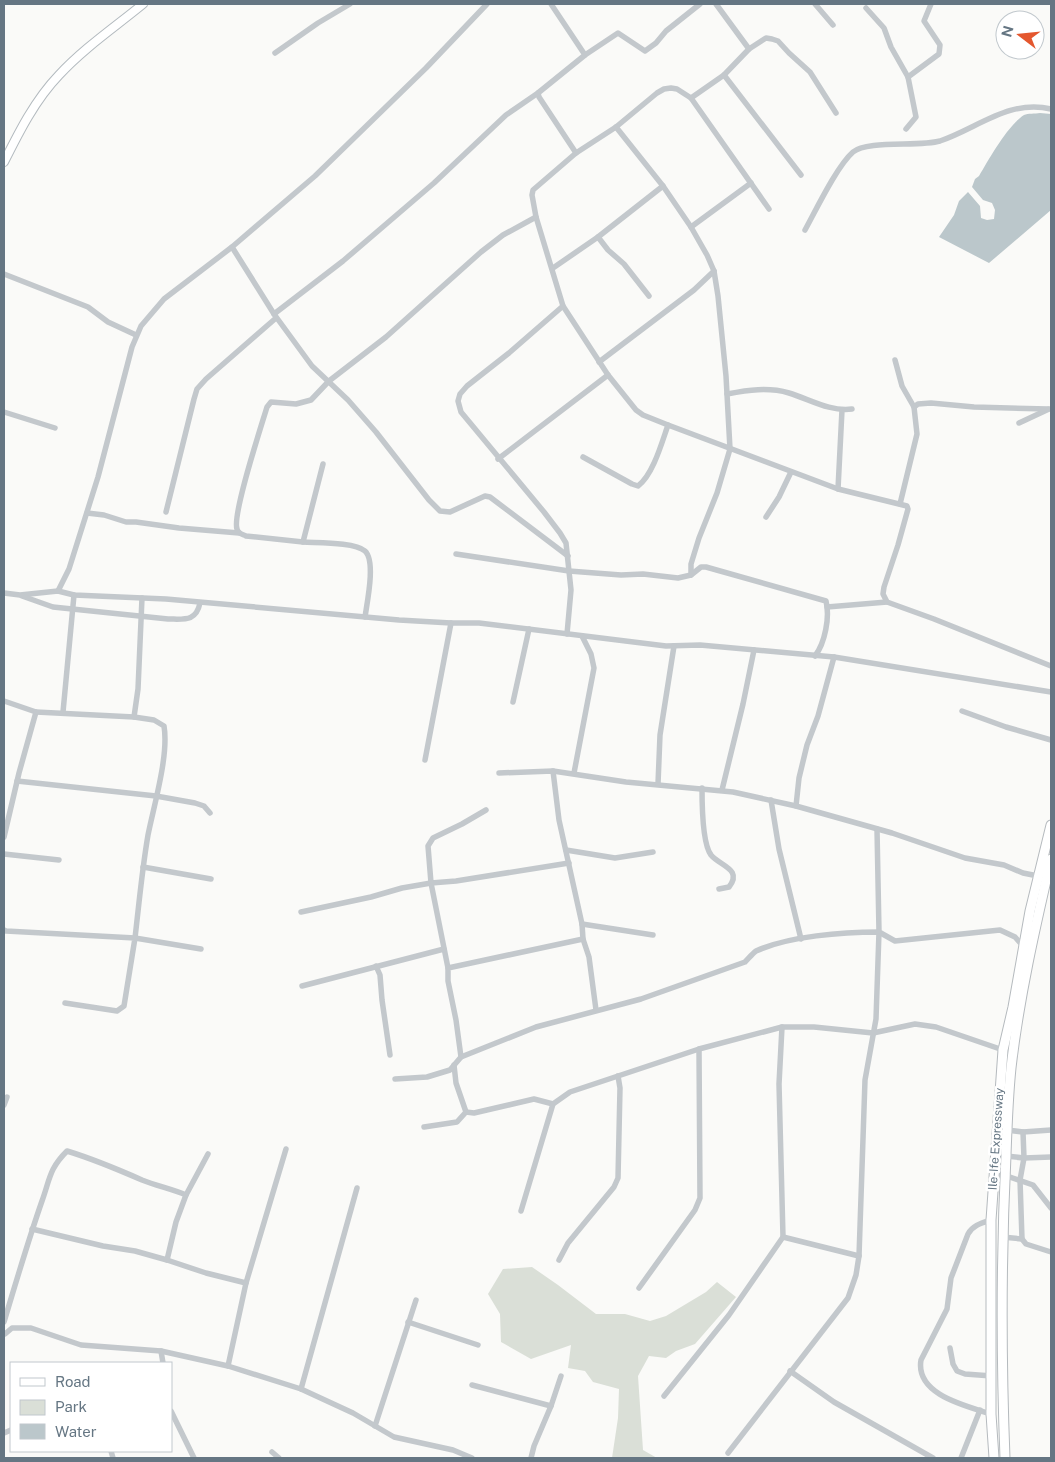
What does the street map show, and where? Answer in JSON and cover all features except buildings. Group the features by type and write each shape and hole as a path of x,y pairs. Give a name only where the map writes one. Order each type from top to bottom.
{"main road":[{"path":"4,162 21,128 58,76 79,55 144,4"},
{"name":"Ile-Ife Expressway","path":"1005,1458 1001,1358 1002,1237 1006,1130 1011,1067 1038,876 1051,825"},
{"name":"Ile-Ife Expressway","path":"994,1458 991,1414 991,1220 1003,1050 1024,946 1051,859"}],"street":[{"path":"275,53 318,23 350,4"},
{"path":"58,591 69,569 98,477 136,335 141,326 164,299 232,247 315,176 426,68 487,4"},
{"path":"551,4 585,55"},
{"path":"166,512 197,389 206,380 275,316 343,261 440,177 506,115 585,55 618,33 645,51 656,43 666,31 700,4"},
{"path":"716,4 749,48"},
{"path":"815,4 833,25"},
{"path":"908,77 939,54 940,45 924,21 932,4"},
{"path":"866,8 884,28 891,47 908,77 916,117 906,129"},
{"path":"692,98 724,74 749,48 766,38 778,41 810,72 836,113"},
{"path":"724,74 801,175"},
{"path":"769,209 692,98 677,89 664,88 616,127 576,153 533,190 532,195 536,217 563,306 608,375 636,410 643,415 838,489 907,506 908,509 898,545 884,587 883,594 887,602"},
{"path":"538,92 539,98 576,153"},
{"path":"805,230 845,160 855,150 869,146 921,144 940,141 997,114 1018,107 1029,106 1051,109"},
{"path":"616,127 663,186 691,227 714,271 727,394 730,449 717,492 699,538 691,575"},
{"path":"691,227 751,183"},
{"path":"553,268 598,237 663,186"},
{"path":"239,533 236,528 241,496 267,407 271,402 296,404 310,400 329,381 386,337 481,252 504,235 536,217"},
{"path":"598,237 608,250 624,264 649,296"},
{"path":"232,247 275,316 312,366 329,381 376,432 429,500 440,510 450,512 485,496 490,496 568,556"},
{"path":"599,362 694,290 714,271"},
{"path":"4,274 88,307 108,322 136,335"},
{"path":"563,306 509,353 467,386 460,394 458,401 460,412 560,533 566,543 571,590 567,634"},
{"path":"895,360 902,386 914,407 917,434 900,504"},
{"path":"498,459 608,375"},
{"path":"727,394 769,389 842,410 852,409"},
{"path":"914,407 918,404 931,403 974,407 1050,409"},
{"path":"1019,423 1050,409"},
{"path":"838,489 842,410"},
{"path":"4,412 55,428"},
{"path":"583,457 638,486 654,461 668,424"},
{"path":"303,542 323,464"},
{"path":"766,517 779,497 791,472"},
{"path":"86,513 104,514 126,522 352,546 364,550 368,554 370,569 366,617"},
{"path":"456,554 569,571 622,575 643,574 678,578 691,575 701,567 706,567 821,599 826,601 827,607 823,641 820,650 815,656"},
{"path":"20,595 58,591 74,595 251,606 451,624 479,623 666,646 700,646 834,657 1051,692"},
{"path":"4,593 20,595 53,607 72,610 185,619 194,616 198,612 200,603"},
{"path":"63,712 74,595"},
{"path":"134,717 138,689 142,598"},
{"path":"827,607 887,602 1051,666"},
{"path":"425,760 451,624"},
{"path":"513,702 529,628"},
{"path":"574,773 594,668 591,654 582,636"},
{"path":"658,784 660,735 674,646"},
{"path":"722,790 754,650"},
{"path":"796,806 799,778 807,745 818,716 834,657"},
{"path":"4,702 36,712 134,717 154,720 164,726 162,762 143,867 135,938 124,1006 117,1011 65,1003"},
{"path":"962,711 1006,727 1051,740"},
{"path":"4,834 36,712"},
{"path":"553,771 559,820 582,924 583,939 589,957 596,1010"},
{"path":"499,773 553,771 626,782 722,790 796,806 877,829 965,858 1004,866 1038,876"},
{"path":"17,780 156,796 195,803 204,806 210,813"},
{"path":"702,788 703,830 711,854 728,867 733,872 734,877 729,888 719,889"},
{"path":"771,800 779,849 801,939"},
{"path":"461,1057 448,981 448,968 431,883 428,846 433,838 442,832 462,824 486,810"},
{"path":"728,1453 848,1298 856,1275 859,1256 865,1080 878,998 877,829"},
{"path":"566,850 616,858 653,852"},
{"path":"4,854 59,860"},
{"path":"301,912 402,888 569,863"},
{"path":"143,867 211,879"},
{"path":"582,924 653,935"},
{"path":"4,930 135,938 201,949"},
{"path":"395,1078 427,1077 450,1070 461,1057 536,1027 641,999 745,962 755,952 801,939 853,932 879,932 895,941 1000,930 1015,937 1024,946"},
{"path":"448,968 583,939"},
{"path":"302,986 444,949"},
{"path":"376,966 380,975 390,1055"},
{"path":"521,1211 552,1104 570,1092 699,1049 782,1027 814,1027 873,1033 916,1024 936,1027 1003,1050"},
{"path":"664,1396 730,1315 783,1237 779,1094 782,1027"},
{"path":"639,1288 695,1210 700,1198 699,1049"},
{"path":"454,1065 456,1083 466,1112"},
{"path":"560,1260 568,1243 614,1187 618,1178 620,1088 618,1076"},
{"path":"4,1105 7,1097"},
{"path":"466,1112 474,1113 534,1099 552,1104"},
{"path":"424,1128 457,1122 466,1112"},
{"path":"1006,1130 1023,1132 1051,1130"},
{"path":"1023,1132 1024,1158 1020,1180 1022,1239 1026,1244 1051,1252"},
{"path":"228,1366 246,1283 286,1149"},
{"path":"4,1322 50,1173 67,1150 186,1195"},
{"path":"167,1260 176,1222 186,1195 208,1154"},
{"path":"1006,1156 1024,1158 1051,1157"},
{"path":"1004,1175 1033,1184 1051,1208"},
{"path":"301,1389 357,1188"},
{"path":"991,1220 975,1226 968,1234 951,1278 947,1309 921,1360 919,1368 933,1390 944,1398 991,1414"},
{"path":"32,1229 103,1246 135,1251 206,1274 246,1283"},
{"path":"783,1237 859,1256"},
{"path":"1002,1237 1022,1239"},
{"path":"375,1426 416,1300"},
{"path":"408,1322 478,1345"},
{"path":"4,1332 12,1328 31,1328 81,1345 161,1351 228,1366 301,1389 353,1413 394,1437 454,1450 465,1457 472,1458"},
{"path":"950,1348 953,1364 957,1371 965,1374 992,1376"},
{"path":"161,1351 162,1362"},
{"path":"790,1371 834,1402 934,1458"},
{"path":"530,1458 561,1376"},
{"path":"472,1385 551,1406"},
{"path":"961,1458 980,1410"},
{"path":"172,1413 194,1458"},
{"path":"272,1452 279,1458"}],"green space":[{"path":"532,1267 596,1314 625,1314 650,1321 666,1316 706,1292 717,1282 736,1297 695,1344 676,1351 666,1358 649,1356 638,1376 643,1450 657,1458 612,1458 618,1418 619,1389 593,1382 585,1371 568,1368 571,1345 531,1359 501,1342 500,1314 488,1294 503,1269"}],"water":[{"path":"1026,114 1051,114 1051,210 989,263 939,237 954,215 959,201 968,192 980,206 981,218 987,220 994,219 995,210 992,203 983,200 972,187 975,179 979,176 993,152 1012,126"}]}
